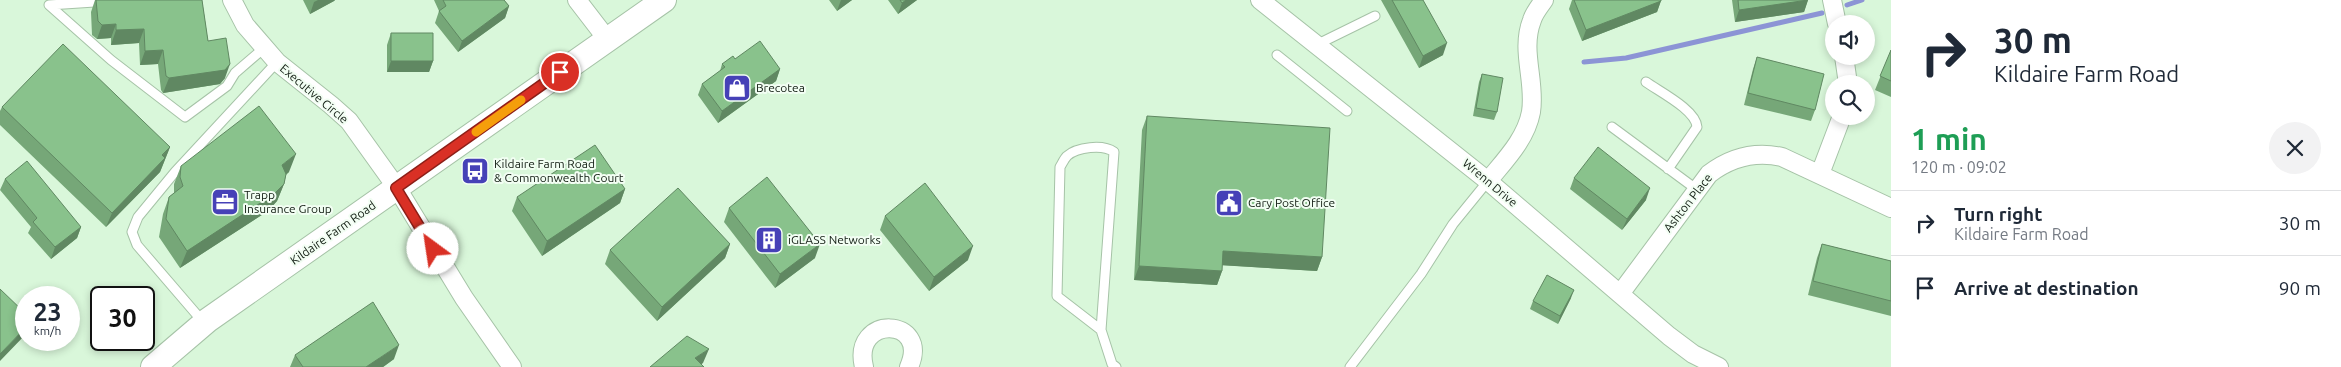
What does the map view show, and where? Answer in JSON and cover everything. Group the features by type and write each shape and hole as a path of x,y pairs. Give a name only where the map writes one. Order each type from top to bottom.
{"main road":[{"name":"Kildaire Farm Road","path":"153,367 204,323 664,0"}],"street":[{"name":"Executive Circle","path":"232,0 245,25 277,62 349,121 396,188 464,298 512,367"},
{"path":"577,0 607,39"},
{"name":"Wrenn Drive","path":"1260,0 1488,181 1669,336 1693,354 1719,367"},
{"path":"1488,181 1520,140 1527,126 1532,94 1527,39 1532,18 1544,0"},
{"path":"1832,0 1835,15"},
{"path":"1820,174 1839,125"},
{"name":"Ashton Place","path":"1620,294 1696,189 1709,174 1719,166 1754,154 1782,157 1891,208"},
{"path":"864,367 861,354 865,341 874,332 885,328 897,329 908,336 913,344 914,355 909,367"}],"lane":[{"path":"125,0 49,5 111,60 185,117 227,86 235,73 264,48"},
{"path":"1316,45 1375,16"},
{"path":"1277,55 1347,111"},
{"path":"204,323 136,245 132,232 138,217 175,172 277,62"},
{"path":"1646,82 1690,112 1697,120 1697,127 1668,169"},
{"path":"1612,127 1696,189"},
{"path":"1101,330 1057,296 1060,167 1068,156 1082,148 1110,148 1114,152 1101,330 1112,364 1116,367"},
{"path":"1350,367 1420,274 1453,224 1488,181"}],"building":[{"path":"96,0 202,0 208,41 226,38 230,64 225,70 169,78 166,76 163,50 145,51 144,29 116,30 116,24 102,25 98,21"},
{"path":"443,0 504,0 509,6 462,41 439,11 446,6"},
{"path":"1392,0 1423,0 1447,43 1423,56"},
{"path":"1574,0 1661,0 1661,1 1586,30"},
{"path":"1738,0 1808,0 1739,10"},
{"path":"391,33 433,33 433,61 391,61"},
{"name":"Brecotea","path":"760,41 780,69 722,111 702,84 725,67 722,64 733,56 735,59"},
{"path":"63,44 170,147 162,155 165,158 112,213 2,107"},
{"path":"1891,50 1891,81 1880,76"},
{"path":"1757,57 1824,74 1815,110 1748,93"},
{"path":"1482,74 1503,78 1497,112 1476,108"},
{"path":"259,106 296,154 282,165 286,174 284,184 274,194 187,251 166,219 169,197 183,186 180,177 181,166"},
{"name":"Cary Post Office","path":"1147,116 1330,128 1322,257 1223,251 1222,271 1139,266"},
{"path":"595,145 625,189 547,241 517,197"},
{"path":"1598,147 1650,188 1627,219 1574,178"},
{"path":"27,161 81,227 55,247 33,222 37,218 5,179"},
{"name":"iGLASS Networks","path":"767,177 820,244 780,274 729,208"},
{"path":"925,183 973,246 934,277 885,216"},
{"path":"678,188 730,244 662,307 610,250"},
{"path":"1822,244 1891,261 1891,301 1813,281"},
{"path":"1547,275 1574,290 1560,316 1533,301"},
{"path":"0,289 15,303 15,338 0,354"},
{"path":"373,302 399,345 366,367 303,367 295,355"},
{"path":"687,336 709,349 695,358 704,367 650,367"}],"waterway":[{"path":"1847,5 1862,0"},
{"path":"1584,62 1626,58 1822,13"}],"slow traffic":[{"path":"476,132 521,100"}],"place":[{"name":"Brecotea","path":"737,88"},
{"name":"Kildaire Farm Road & Commonwealth Court","path":"475,171"},
{"name":"Trapp Insurance Group","path":"225,202"},
{"name":"Cary Post Office","path":"1229,203"},
{"name":"iGLASS Networks","path":"769,240"}],"route":[{"path":"433,249 396,188 560,72"}]}
